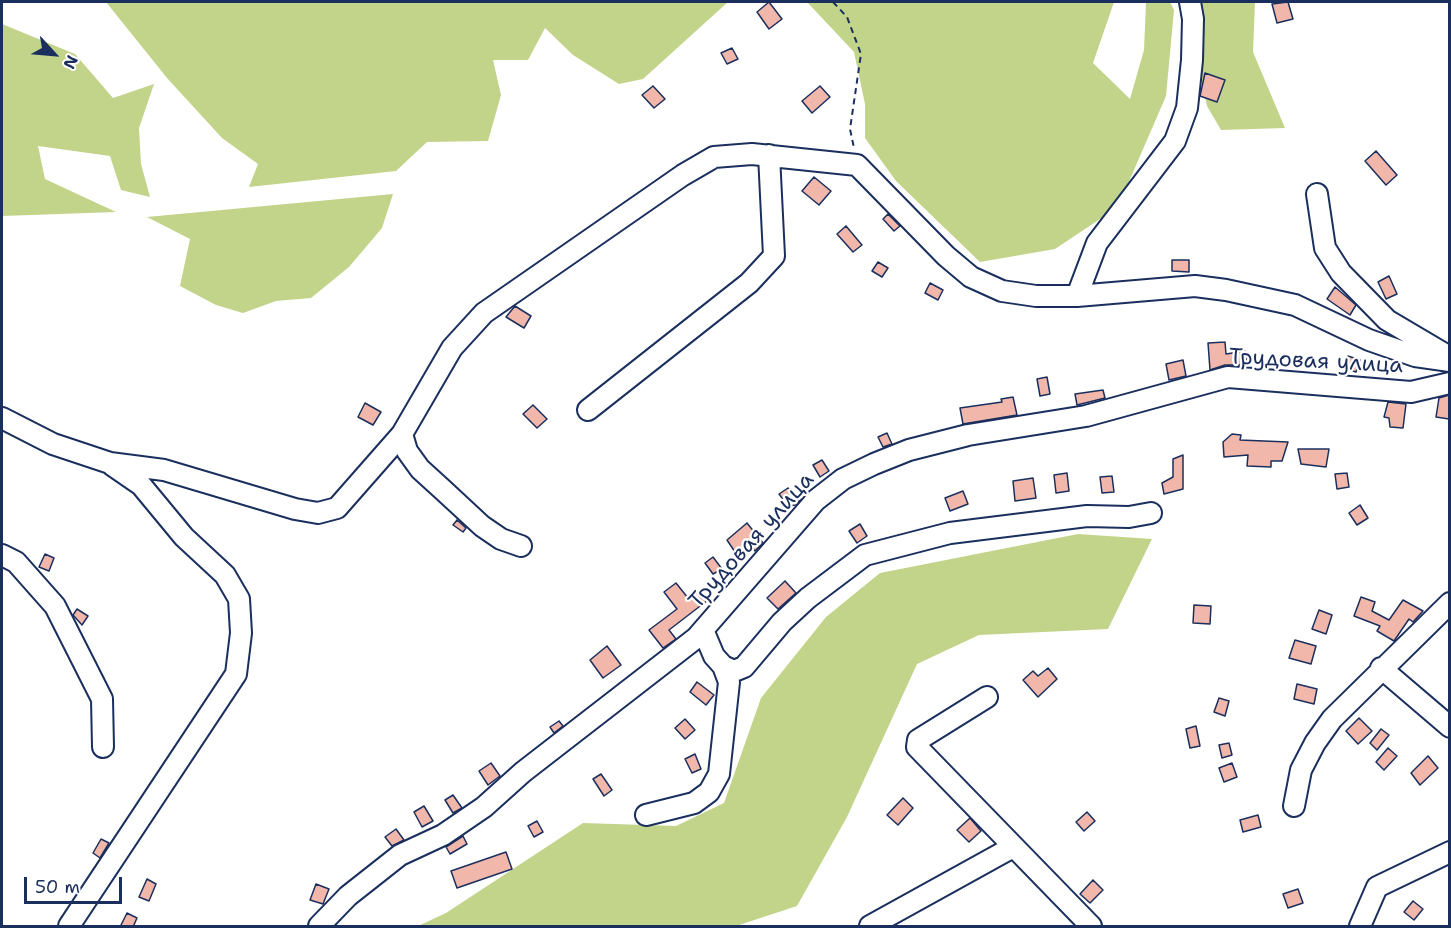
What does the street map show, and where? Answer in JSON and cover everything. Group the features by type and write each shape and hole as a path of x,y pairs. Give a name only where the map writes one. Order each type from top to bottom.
{"street":[{"path":"1077,296 1096,243 1175,141 1187,108 1192,60 1193,19 1190,2"},
{"path":"588,410 749,283 774,256 769,155"},
{"path":"2,418 53,444 110,463 164,470 295,509 318,513 338,508 402,434 452,348 484,313 714,157 769,155 857,165 946,256 971,277 1002,291 1036,296 1077,296 1195,285 1295,305 1369,340 1415,356 1449,361"},
{"path":"1317,194 1325,248 1341,273 1387,320 1449,356"},
{"name":"Трудовая улица","path":"319,927 348,896 400,855 443,835 484,807 523,772 662,666 703,630 816,500 843,479 909,450 968,435 1086,416 1228,377 1411,392 1449,383"},
{"path":"402,434 407,451 420,469 462,509 501,539 520,546"},
{"path":"69,927 236,674 241,633 239,599 225,575 184,537 141,485 110,463"},
{"path":"723,666 734,671 744,667 782,622 808,598 866,555 960,531 1087,516 1129,517 1151,513"},
{"path":"2,555 16,562 55,606 102,699 103,747"},
{"path":"1294,806 1302,770 1315,742 1332,719 1449,603"},
{"path":"646,815 694,803 709,792 719,774 729,682 703,630"},
{"path":"1381,668 1449,727"},
{"path":"987,697 918,740 917,747 1091,927"},
{"path":"870,927 1013,847"},
{"path":"1360,927 1377,887 1449,852"}],"path":[{"path":"833,2 847,17 861,54 850,129 857,165"}],"green space":[{"path":"106,2 728,2 643,79 619,84 573,55 545,28 528,60 493,60 501,95 488,141 427,142 396,171 249,187 258,164 222,138 167,78"},
{"path":"807,2 1114,2 1093,63 1130,99 1144,50 1146,2 1170,2 1174,10 1166,96 1118,207 1055,249 980,262 896,181 865,138 865,104 854,52"},
{"path":"1184,2 1255,2 1253,52 1285,128 1221,130 1207,106"},
{"path":"2,24 75,54 113,98 154,84 139,128 141,164 150,197 121,190 110,156 38,146 45,179 116,212 2,216"},
{"path":"393,194 382,228 349,267 311,298 276,301 243,313 216,305 180,286 190,239 147,217"},
{"path":"1078,534 1152,539 1108,629 979,635 917,664 847,817 797,906 736,926 418,926 446,913 583,823 676,826 724,803 761,698 826,617 880,573"}],"building":[{"path":"769,2 782,19 769,29 757,12"},
{"path":"1288,2 1293,19 1277,23 1272,4"},
{"path":"732,48 738,59 727,64 721,53"},
{"path":"1205,73 1225,80 1217,102 1200,96"},
{"path":"653,86 665,99 654,108 642,95"},
{"path":"820,86 830,97 812,113 802,101"},
{"path":"1376,151 1397,175 1386,185 1365,161"},
{"path":"814,177 831,191 819,205 802,191"},
{"path":"888,214 900,226 894,231 883,219"},
{"path":"846,226 862,245 853,252 837,234"},
{"path":"1172,260 1189,260 1189,272 1172,271"},
{"path":"878,262 888,268 882,277 872,271"},
{"path":"1389,276 1397,294 1386,299 1378,282"},
{"path":"930,283 943,290 938,300 925,293"},
{"path":"1335,287 1356,305 1350,315 1327,299"},
{"path":"515,306 531,316 524,328 506,317"},
{"path":"1225,342 1226,354 1245,351 1247,365 1225,365 1210,370 1208,343"},
{"path":"1348,356 1360,360 1356,372 1344,368"},
{"path":"1183,360 1186,376 1169,380 1166,364"},
{"path":"1047,377 1050,394 1040,396 1037,379"},
{"path":"1103,390 1105,398 1077,405 1075,394"},
{"path":"1449,395 1449,419 1436,417 1439,398"},
{"path":"1013,397 1017,415 963,424 960,408 1002,402 1001,399"},
{"path":"1388,402 1406,404 1403,428 1390,427 1389,418 1384,417"},
{"path":"365,403 381,412 373,425 358,417"},
{"path":"533,405 547,419 537,428 523,414"},
{"path":"887,433 892,444 883,447 878,437"},
{"path":"1232,434 1241,435 1240,440 1288,442 1282,461 1271,461 1271,467 1247,466 1248,455 1224,457 1223,442"},
{"path":"1298,449 1329,449 1326,467 1301,464"},
{"path":"1183,455 1183,489 1164,494 1162,483 1173,477 1173,459"},
{"path":"822,460 829,471 820,477 813,465"},
{"path":"1067,473 1069,491 1056,493 1054,475"},
{"path":"1347,473 1349,487 1337,489 1335,474"},
{"path":"1112,476 1114,492 1102,493 1100,477"},
{"path":"1033,478 1036,498 1015,501 1013,481"},
{"path":"788,488 801,499 796,505 788,506 779,494"},
{"path":"963,491 968,504 950,511 945,498"},
{"path":"1360,505 1368,518 1357,525 1349,513"},
{"path":"457,520 466,528 463,532 453,525"},
{"path":"747,523 763,543 755,551 753,548 739,558 727,540"},
{"path":"860,524 867,536 857,543 849,531"},
{"path":"45,554 54,558 49,571 39,567"},
{"path":"713,557 722,569 713,574 705,563"},
{"path":"785,581 796,593 778,609 767,598"},
{"path":"676,583 688,598 700,590 708,600 669,630 676,639 663,648 649,630 677,609 664,592"},
{"path":"1361,597 1375,602 1372,611 1389,620 1403,600 1423,611 1413,622 1409,619 1394,641 1377,631 1380,626 1354,616"},
{"path":"1194,605 1211,606 1210,624 1193,623"},
{"path":"77,609 88,616 82,625 73,615"},
{"path":"1319,610 1332,615 1326,634 1312,629"},
{"path":"1295,640 1316,646 1311,664 1289,658"},
{"path":"607,646 621,665 603,678 590,660"},
{"path":"1048,668 1057,679 1038,697 1023,680 1033,671 1038,676"},
{"path":"697,682 714,695 706,705 690,692"},
{"path":"1297,684 1317,689 1314,704 1294,699"},
{"path":"1219,698 1229,701 1225,716 1214,712"},
{"path":"1359,718 1372,731 1358,744 1346,731"},
{"path":"685,719 695,730 685,739 675,728"},
{"path":"559,721 563,726 554,733 550,727"},
{"path":"1196,726 1200,746 1190,748 1186,729"},
{"path":"1381,729 1389,735 1377,750 1370,743"},
{"path":"1229,743 1232,755 1222,758 1219,745"},
{"path":"1388,748 1397,756 1384,770 1376,762"},
{"path":"695,754 701,769 692,773 685,759"},
{"path":"1428,756 1438,768 1420,785 1411,773"},
{"path":"491,763 500,776 488,785 479,771"},
{"path":"1232,763 1237,777 1224,782 1219,768"},
{"path":"601,774 612,790 604,796 593,779"},
{"path":"453,795 462,808 453,813 445,800"},
{"path":"903,798 913,808 898,825 887,815"},
{"path":"424,806 433,821 422,827 414,812"},
{"path":"1087,812 1095,821 1084,831 1076,822"},
{"path":"1258,815 1261,827 1243,832 1240,820"},
{"path":"970,818 981,831 969,842 957,830"},
{"path":"537,821 543,832 534,837 528,826"},
{"path":"396,829 404,840 392,846 385,837"},
{"path":"463,836 467,844 450,854 446,847"},
{"path":"101,839 109,843 100,858 93,853"},
{"path":"506,852 512,869 457,888 451,871"},
{"path":"147,879 156,884 149,901 139,897"},
{"path":"1093,880 1103,890 1090,903 1080,894"},
{"path":"316,884 329,889 323,904 310,900"},
{"path":"1298,889 1303,903 1288,908 1283,894"},
{"path":"1413,901 1423,909 1414,920 1404,912"},
{"path":"127,913 137,918 133,927 120,927"}]}
